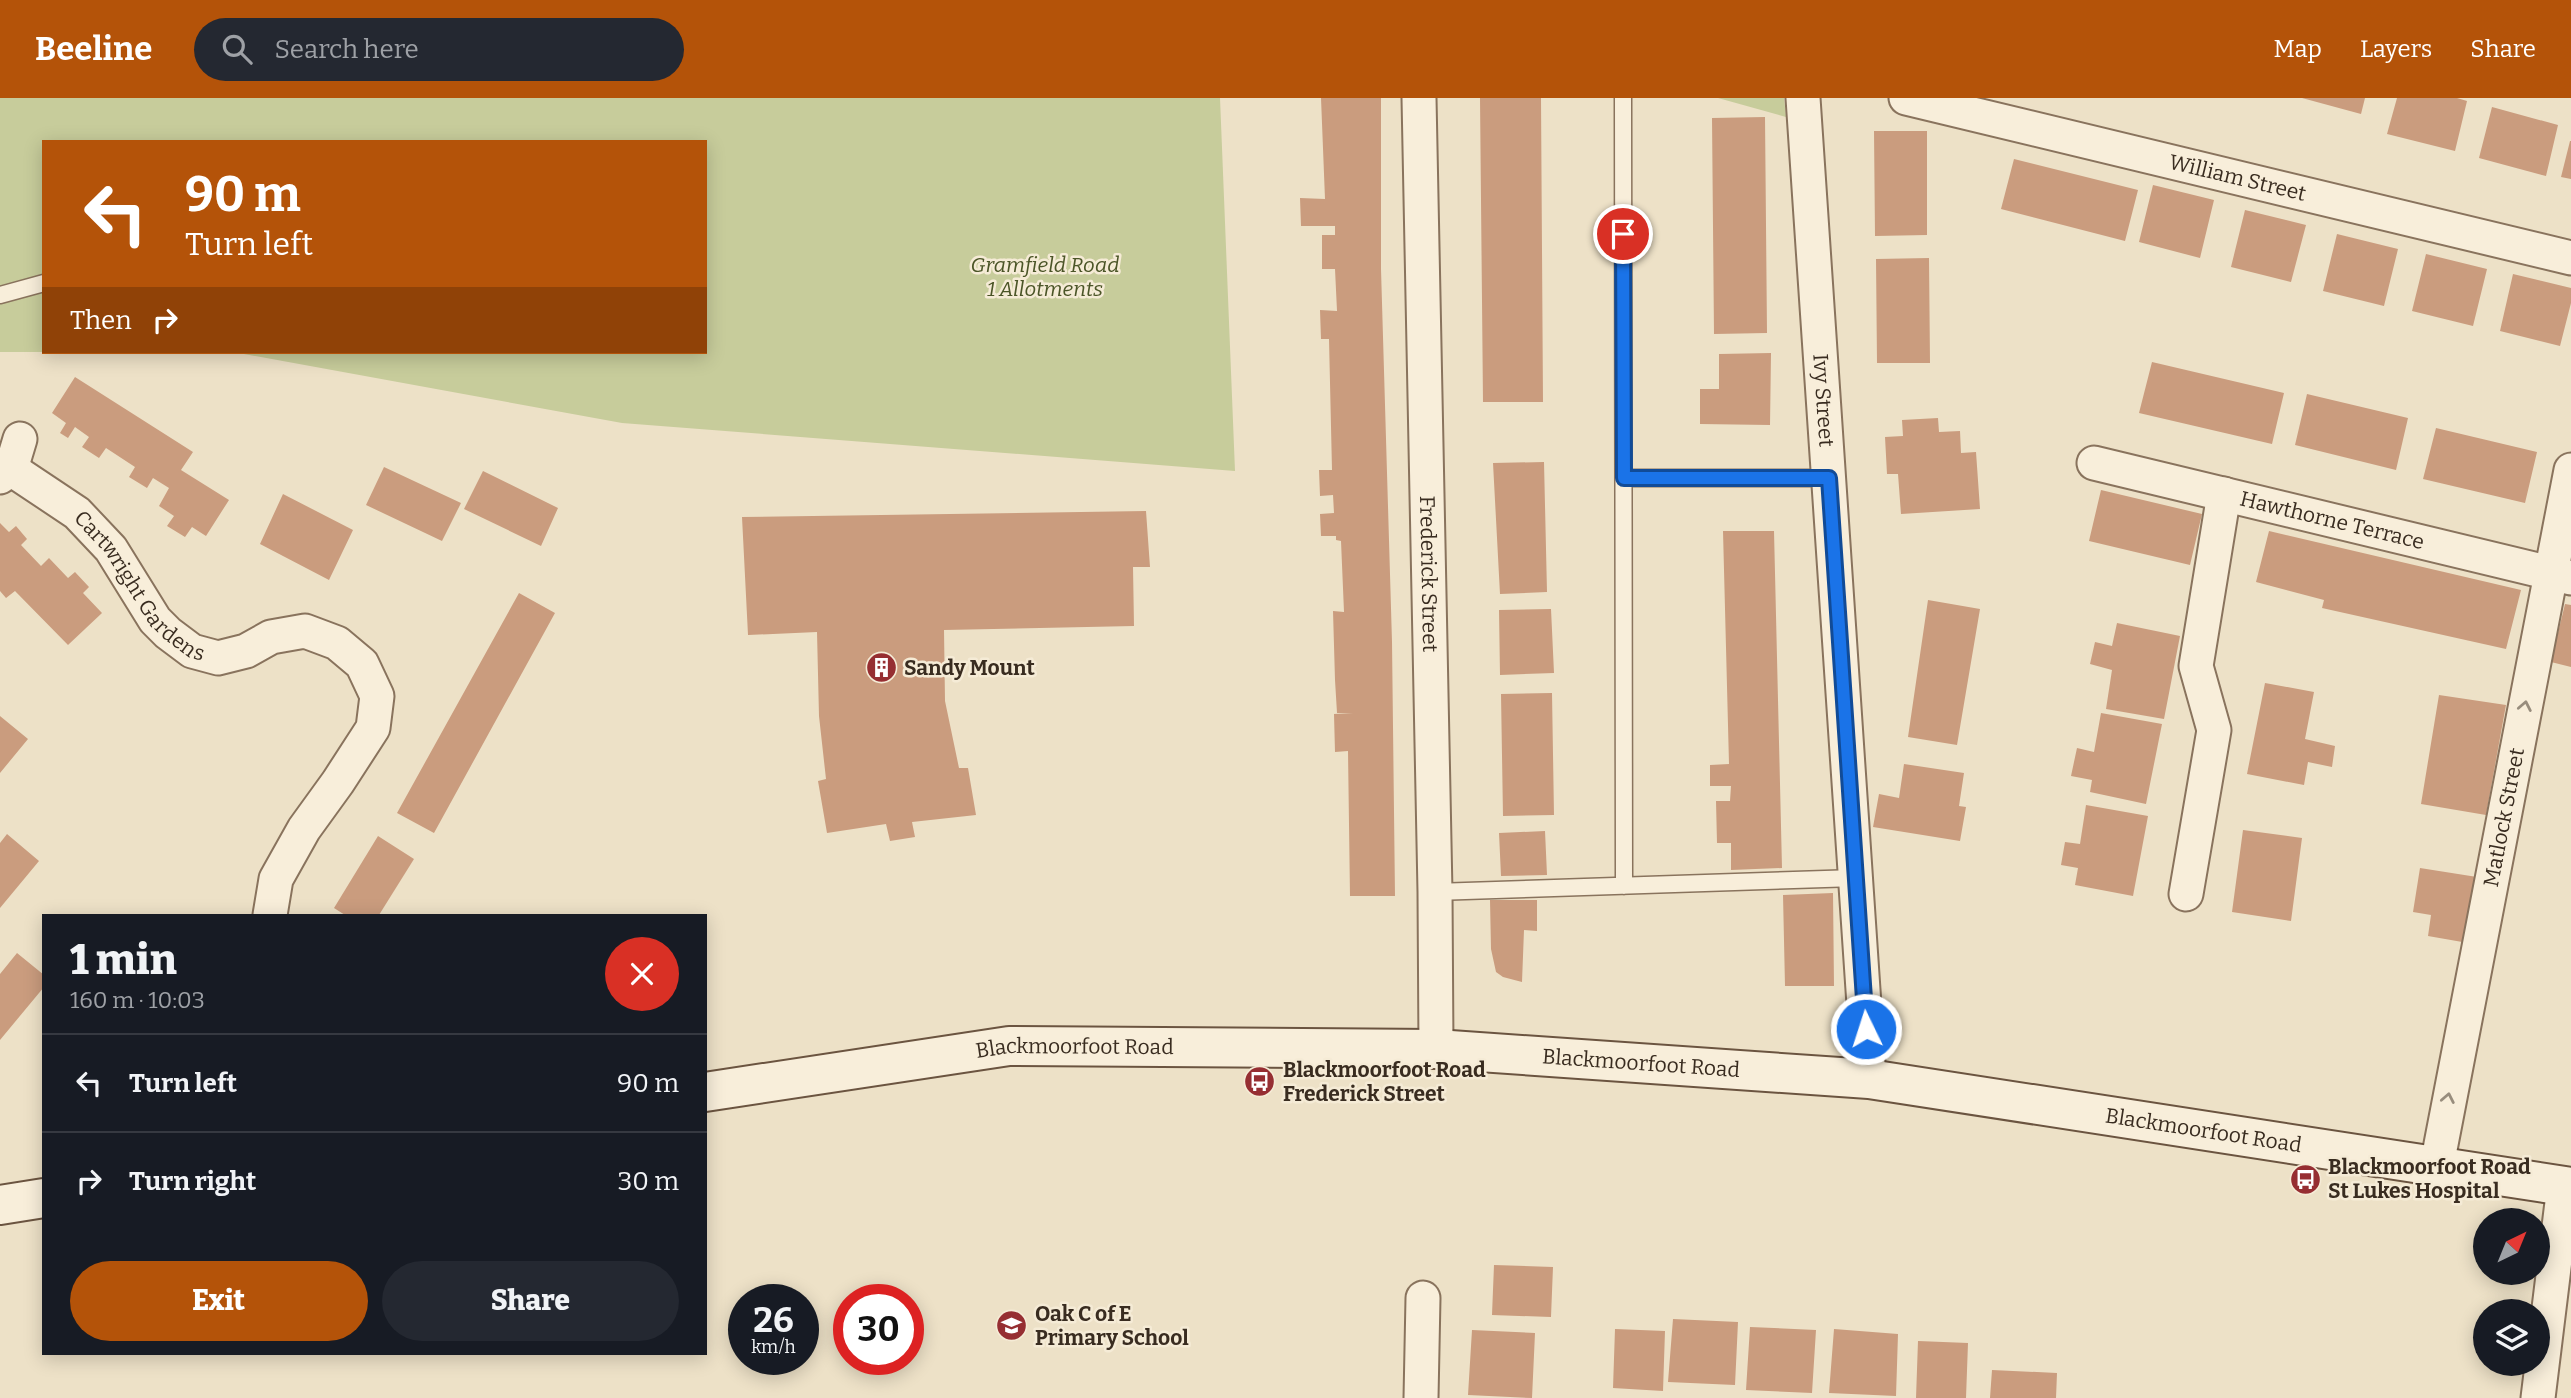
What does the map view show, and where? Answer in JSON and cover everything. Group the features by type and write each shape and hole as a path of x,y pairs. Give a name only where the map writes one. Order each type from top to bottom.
{"street":[{"name":"Frederick Street","path":"1419,98 1436,1049"},
{"name":"Ivy Street","path":"1803,98 1869,1079"},
{"name":"William Street","path":"1906,98 2571,258"},
{"name":"Cartwright Gardens","path":"10,462 77,513 111,549 155,620 192,651 218,658 246,651 271,637 305,631 337,643 362,664 377,696 373,728 304,829 287,859 276,879 270,914"},
{"name":"Hawthorne Terrace","path":"2094,463 2561,576"},
{"name":"Matlock Street","path":"2437,1165 2561,576 2571,470"},
{"path":"2186,894 2214,730 2196,666 2224,494"},
{"name":"Blackmoorfoot Road","path":"707,1092 1009,1046 1436,1049 1869,1079 2567,1187"},
{"path":"2538,1398 2567,1187"},
{"path":"0,1205 42,1198"},
{"path":"1421,1398 1423,1298"}],"lane":[{"path":"1623,98 1624,886"},
{"path":"0,295 42,284"},
{"path":"1624,478 1829,478"},
{"path":"1435,892 1856,878"}],"green space":[{"name":"Gramfield Road 1 Allotments","path":"0,98 1220,98 1235,471 622,423 244,354 707,354 707,140 42,140 42,352 0,352"},
{"path":"1718,98 1784,98 1786,117"}],"building":[{"path":"1321,98 1381,98 1381,269 1392,642 1395,896 1350,896 1348,751 1335,752 1334,714 1353,713 1337,713 1333,611 1344,612 1341,541 1336,540 1336,536 1321,536 1320,514 1334,513 1333,495 1320,496 1319,470 1332,470 1329,339 1321,339 1320,310 1337,311 1335,269 1322,269 1322,235 1335,235 1335,226 1301,226 1300,198 1325,199"},
{"path":"1480,98 1541,98 1543,402 1483,402"},
{"path":"2302,98 2365,98 2361,114"},
{"path":"2397,98 2457,98 2467,101 2455,151 2387,134"},
{"path":"2492,107 2558,125 2546,176 2479,158"},
{"path":"1765,117 1767,333 1714,334 1712,118"},
{"path":"1874,131 1927,131 1927,235 1875,236"},
{"path":"2571,141 2571,179 2561,177"},
{"path":"2014,159 2138,190 2125,241 2001,209"},
{"path":"2153,185 2214,200 2200,258 2139,242"},
{"path":"2245,210 2306,225 2291,282 2231,267"},
{"path":"2337,234 2398,249 2384,306 2323,291"},
{"path":"2426,254 2487,269 2473,326 2412,311"},
{"path":"1929,258 1930,363 1877,363 1876,259"},
{"path":"2513,274 2571,288 2571,303 2560,346 2500,331"},
{"path":"1771,353 1770,425 1700,424 1700,389 1719,389 1719,354"},
{"path":"2152,362 2284,393 2272,444 2139,413"},
{"path":"75,377 193,452 181,470 229,500 206,536 192,527 185,537 167,526 174,516 159,506 169,488 153,478 147,488 129,477 135,467 106,448 99,458 82,447 89,437 75,427 68,438 60,433 66,423 52,413"},
{"path":"2307,394 2408,418 2396,470 2295,445"},
{"path":"1938,418 1939,432 1960,431 1961,453 1976,452 1980,509 1901,514 1898,474 1887,474 1885,437 1903,436 1902,420"},
{"path":"2436,428 2537,452 2525,503 2423,479"},
{"path":"1544,462 1547,592 1500,594 1493,463"},
{"path":"384,467 461,503 442,541 366,505"},
{"path":"483,471 558,508 541,546 464,509"},
{"path":"2101,490 2202,514 2190,565 2089,541"},
{"path":"283,494 353,530 329,580 260,544"},
{"name":"Sandy Mount","path":"1146,511 1150,567 1133,567 1134,626 944,630 945,701 959,768 968,768 976,815 912,822 915,837 890,841 886,824 827,833 818,781 826,779 819,716 817,632 748,635 742,517"},
{"path":"0,523 9,532 16,526 27,539 21,545 41,566 49,558 68,578 75,572 89,587 83,593 102,613 68,645 15,591 6,598 0,591"},
{"path":"1723,531 1774,531 1782,868 1731,870 1731,843 1717,843 1716,801 1730,801 1731,786 1710,786 1710,765 1729,764"},
{"path":"2269,531 2521,590 2506,649 2322,608 2324,600 2256,582"},
{"path":"519,593 555,613 434,833 397,813"},
{"path":"1928,600 1980,609 1957,745 1908,737"},
{"path":"2565,604 2571,605 2571,667 2551,662"},
{"path":"1551,609 1554,673 1500,675 1499,610"},
{"path":"2117,623 2180,636 2164,719 2106,709 2112,670 2090,664 2095,642 2112,646"},
{"path":"2265,683 2314,692 2305,739 2335,746 2332,767 2308,762 2304,785 2247,774"},
{"path":"1552,693 1554,815 1503,816 1501,694"},
{"path":"2439,695 2506,705 2486,815 2421,804"},
{"path":"2101,713 2162,724 2146,804 2090,792 2092,780 2071,776 2077,748 2094,752"},
{"path":"0,716 28,739 0,773"},
{"path":"1904,764 1964,773 1959,806 1966,807 1960,841 1873,827 1879,794 1899,798"},
{"path":"2086,805 2148,816 2133,896 2075,885 2078,868 2061,865 2065,842 2080,844"},
{"path":"2243,830 2302,838 2291,921 2232,912"},
{"path":"1545,831 1547,875 1501,876 1499,833"},
{"path":"7,834 39,861 0,908 0,843"},
{"path":"378,836 414,859 380,914 343,914 334,908"},
{"path":"2420,868 2477,877 2468,943 2428,936 2431,915 2413,912"},
{"path":"1833,893 1834,986 1785,986 1783,895"},
{"path":"1490,900 1537,900 1537,931 1524,930 1522,982 1503,977 1496,972 1491,949"},
{"path":"17,953 42,973 42,989 0,1040 0,974"},
{"path":"1494,1265 1553,1267 1551,1317 1492,1315"},
{"path":"1673,1319 1738,1322 1735,1385 1668,1382"},
{"path":"1750,1327 1816,1330 1812,1393 1746,1390"},
{"path":"1615,1329 1665,1331 1663,1391 1613,1388"},
{"path":"1834,1329 1898,1334 1896,1396 1829,1393"},
{"path":"1472,1330 1535,1333 1532,1398 1468,1395"},
{"path":"1918,1341 1968,1343 1966,1398 1916,1398"},
{"path":"1992,1370 2057,1373 2056,1398 1990,1398"}],"place":[{"name":"Sandy Mount","path":"881,668"},
{"name":"Blackmoorfoot Road Frederick Street","path":"1260,1082"},
{"name":"Blackmoorfoot Road St Lukes Hospital","path":"2305,1179"},
{"name":"Oak C of E Primary School","path":"1012,1326"}],"route":[{"path":"1623,234 1624,478 1829,478 1866,1029"}]}
